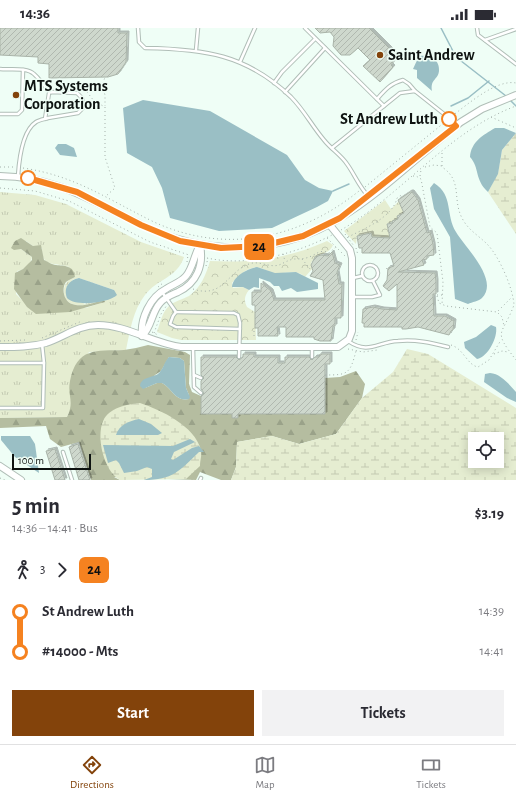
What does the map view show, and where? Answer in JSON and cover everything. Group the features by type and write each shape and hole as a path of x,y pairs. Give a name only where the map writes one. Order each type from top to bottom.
{"street":[{"path":"0,176 39,180 64,187 160,234 200,245 234,248 262,246 303,236 340,218 456,126 482,109 514,95"},
{"path":"0,347 26,347 42,344 74,329 90,326 115,327 170,346 338,347 347,341 352,330 352,258 350,250 329,224"},
{"path":"142,336 141,328 148,308 162,292 178,283 186,276 200,245"},
{"path":"142,336 148,331 158,306 166,298 185,288 196,276 202,257 200,245"},
{"path":"0,466 21,480"}],"lane":[{"path":"138,28 139,42 145,48 196,50 226,57 240,62 274,83 304,112 324,141 347,163 362,189 369,196"},
{"path":"196,50 198,28"},
{"path":"240,62 255,28"},
{"path":"305,28 384,106"},
{"path":"477,28 478,35 516,64"},
{"path":"485,40 516,29"},
{"path":"274,83 282,72 316,39"},
{"path":"285,92 325,48"},
{"path":"0,70 28,70 34,74 42,85 51,92 77,93 82,98 84,107 78,113 35,122 27,133 20,153 18,177"},
{"path":"0,114 18,114 22,110 23,70"},
{"path":"377,100 388,87 403,80 456,126"},
{"path":"332,148 400,93 415,91"},
{"path":"45,119 49,93 51,92"},
{"path":"372,266 376,269 378,274 373,281 366,281 362,276 361,272 364,267 372,266"},
{"path":"352,278 362,276"},
{"path":"352,297 372,297 380,295 373,281"},
{"path":"162,292 176,312"},
{"path":"176,312 234,313 240,319 239,357"},
{"path":"176,312 170,324 176,327 240,329"},
{"path":"347,341 354,346 367,348 388,342 406,340 448,347"},
{"path":"0,408 44,408 44,363 42,344"},
{"path":"193,347 194,387 201,393"},
{"path":"312,347 312,357"},
{"path":"0,363 44,363"},
{"path":"193,375 201,378"},
{"path":"63,452 72,480"}],"path":[{"path":"105,77 102,86 105,95 105,157 115,188 105,196"},
{"path":"0,167 18,168 64,177 167,227 198,236 235,239 277,234 312,222 339,207 485,92 505,83 516,83"},
{"path":"73,87 84,88 102,86"},
{"path":"84,88 94,101 105,107"},
{"path":"516,106 490,117 516,128"},
{"path":"442,152 442,166"},
{"path":"442,305 443,295 437,233 430,227 420,178 423,168 431,165 442,166 454,177 456,202 461,217 468,228 488,245 498,258 514,305 504,326 501,339 486,364 474,366 458,348 450,344 448,347"},
{"path":"412,176 420,178"},
{"path":"0,188 35,191 69,201 150,242 189,255"},
{"path":"348,237 374,222 393,208 398,198 403,194"},
{"path":"327,238 337,246 346,258"},
{"path":"193,290 218,289 240,268 254,262 276,265 302,259 324,251 329,254 337,246"},
{"path":"283,254 285,262"},
{"path":"302,259 310,270"},
{"path":"443,295 437,295 438,301 442,305 456,308 497,312 502,318 504,326"},
{"path":"497,312 508,303 512,297"},
{"path":"254,330 254,337"},
{"path":"151,332 160,336"},
{"path":"501,339 516,360"},
{"path":"325,375 342,375 348,372 356,351 348,349"},
{"path":"492,356 499,352 510,352"},
{"path":"0,478 5,480"}],"green space":[{"path":"516,133 516,234 488,192 498,173 502,150"},
{"path":"0,192 35,195 66,204 141,242 184,257 177,270 155,285 141,301 132,321 126,350 89,352 70,382 72,407 67,417 0,418","holes":["26,241 33,246 42,248 42,254 46,261 69,267 75,277 68,281 64,288 65,298 69,302 76,305 104,300 104,302 86,308 22,300 16,294 17,271 27,266 32,257 21,249 17,249","79,278 114,290 115,297 84,304 72,280"]},
{"path":"385,200 391,209 399,201 404,213 397,216 398,219 387,224 390,238 372,237 370,233 357,236 356,244 344,231"},
{"path":"21,238 33,246 41,245 44,260 51,264 68,267 73,270 75,277 66,282 64,285 65,298 69,302 80,305 104,300 105,302 70,312 36,314 27,307 14,289 15,273 23,269 32,260 32,257 21,249 14,250 11,248 15,241"},
{"path":"327,241 333,245 327,252 315,257 311,263 312,269 305,277 294,272 274,273 261,268 256,268 244,272 232,283 233,288 243,287 249,290 245,296 245,301 247,307 255,312 256,340 181,340 157,332 163,315 169,306 189,296 200,285 210,261 255,260 283,256"},
{"path":"148,345 185,352 190,355 189,384 192,392 201,396 201,414 232,414 233,418 238,418 238,414 325,414 325,378 340,377 356,371 365,384 362,398 336,434 299,444 272,436 237,442 236,467 231,480 221,480 200,472 196,480 114,477 120,480 91,480 79,442 61,447 50,439 46,426 0,428 0,418 67,417 71,403 69,386 73,370 77,362 89,353 96,351 133,349","holes":["169,357 180,358 184,361 186,388 189,399 177,397 162,383 157,383 145,388 155,375 161,371"]},
{"path":"407,349 428,354 516,408 516,480 231,480 236,467 237,442 272,436 299,444 336,434 362,398 393,372"},
{"path":"140,403 158,410 176,420 185,426 198,441 201,450 200,466 186,479 120,480 114,476 106,462 101,445 100,436 103,421 109,413 114,410 130,404"}],"water":[{"path":"419,56 430,57 438,63 439,71 432,84 432,91 417,78 417,70 413,69"},
{"path":"143,100 210,111 287,155 305,180 319,188 333,191 328,201 272,228 219,231 170,218 162,188 152,167 127,153 123,108"},
{"path":"495,128 504,128 516,133 502,150 498,174 488,192 481,183 475,165 470,157 475,143 482,136"},
{"path":"58,144 66,144 74,148 77,157 60,155 55,148"},
{"path":"434,183 440,188 447,199 451,219 456,232 479,264 487,282 486,291 482,298 468,304 455,299 450,237 434,209 430,188"},
{"path":"257,267 275,273 296,272 318,283 318,289 297,292 291,288 282,291 279,286 274,286 270,282 259,278 259,288 254,287 249,290 243,287 232,287 238,276 249,269"},
{"path":"79,278 114,290 117,295 113,298 100,302 84,303 71,301 67,298 66,288 72,281"},
{"path":"491,325 496,327 494,341 485,355 477,359 465,348 464,342 476,337"},
{"path":"169,357 180,358 184,361 186,388 190,397 189,399 177,397 162,383 157,383 143,389 140,386 144,379 160,372"},
{"path":"490,373 498,375 511,386 516,392 516,402 507,398 484,382 485,374"},
{"path":"139,419 151,424 162,433 158,435 116,435 119,429 125,424"},
{"path":"1,436 30,436 35,444 39,473 15,457 1,440"},
{"path":"190,439 195,442 174,452 171,459 173,460 192,448 199,446 204,452 199,452 175,473 154,480 144,480 152,477 152,469 147,467 137,471 124,473 116,460 108,463 103,445 173,446"}],"building":[{"name":"MTS Systems Corporation","path":"0,28 118,28 118,33 127,33 126,62 118,74 108,77 49,78 49,64 38,63 38,57 0,55"},
{"name":"Saint Andrew","path":"315,28 369,28 396,55 392,59 393,62 391,65 393,67 380,82 363,66 370,60 358,48 350,55 341,55 333,46 334,37 330,32 320,33"},
{"path":"412,192 418,200 427,233 430,232 434,255 427,256 427,259 422,260 424,265 398,272 435,273 436,294 433,294 434,316 445,316 454,321 453,330 449,335 418,327 402,329 402,327 364,327 364,323 362,323 363,309 373,307 397,310 397,284 389,291 383,286 387,280 388,268 394,266 390,253 362,253 362,248 359,248 357,236 371,233 372,237 390,238 387,224 393,223 392,221 398,219 397,216 404,213 398,200"},
{"path":"332,252 335,263 340,265 337,272 339,284 342,284 341,318 335,318 335,326 333,326 331,341 320,341 314,339 314,337 286,337 286,327 277,327 278,336 258,336 258,328 255,328 255,305 252,305 252,292 261,292 261,283 271,291 274,300 325,300 323,280 310,276 313,271 311,265 315,257 321,255 328,256"},
{"path":"243,354 254,354 254,357 278,357 278,363 285,363 285,357 309,357 312,360 315,357 319,357 320,354 330,354 330,364 325,364 325,414 238,414 238,418 232,418 232,414 201,414 201,396 204,393 201,389 201,381 204,378 201,375 201,357 236,357 239,360 243,357"},
{"path":"78,444 90,480 79,480 69,447"},
{"path":"55,449 65,480 55,480 46,451"}],"waterway":[{"path":"441,28 456,57 506,96"},
{"path":"451,106 468,98 489,81"},
{"path":"510,100 516,106"},
{"path":"333,191 349,184"}],"bus line":[{"name":"24","path":"28,178 51,183 77,192 141,225 180,241 221,248 262,246 303,236 340,218 390,180 456,126 449,119"}],"place":[{"name":"Saint Andrew","path":"380,55"},
{"name":"MTS Systems Corporation","path":"16,95"},
{"name":"St Andrew Luth","path":"449,119"}]}
